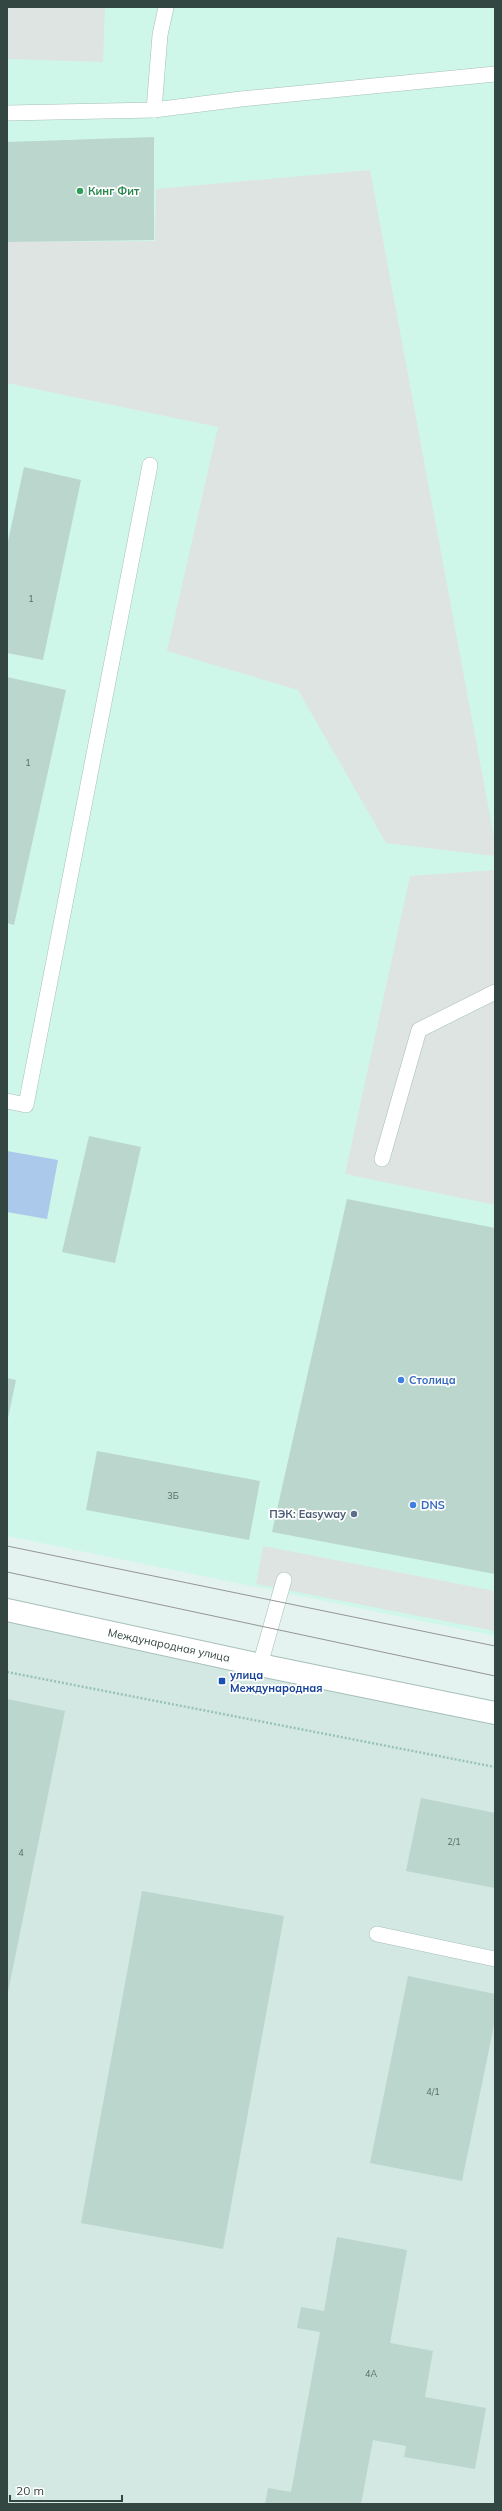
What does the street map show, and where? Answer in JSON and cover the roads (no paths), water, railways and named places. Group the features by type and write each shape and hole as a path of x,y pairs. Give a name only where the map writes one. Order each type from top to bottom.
{"street":[{"name":"Международная улица","path":"7,1610 260,1665 495,1713"}],"lane":[{"path":"154,110 160,36 166,7"},
{"path":"7,112 154,110 241,99 495,74"},
{"path":"7,1101 26,1105 150,465"},
{"path":"382,1159 419,1030 495,992"},
{"path":"260,1665 284,1580"},
{"path":"377,1934 495,1959"}],"tram line":[{"path":"7,1546 495,1646"},
{"path":"7,1572 495,1676"}],"place":[{"name":"Кинг Фит","path":"80,191"},
{"name":"Столица","path":"401,1380"},
{"name":"DNS","path":"413,1505"},
{"name":"ПЭК: Easyway","path":"354,1514"},
{"name":"улица Международная","path":"222,1681"}]}
